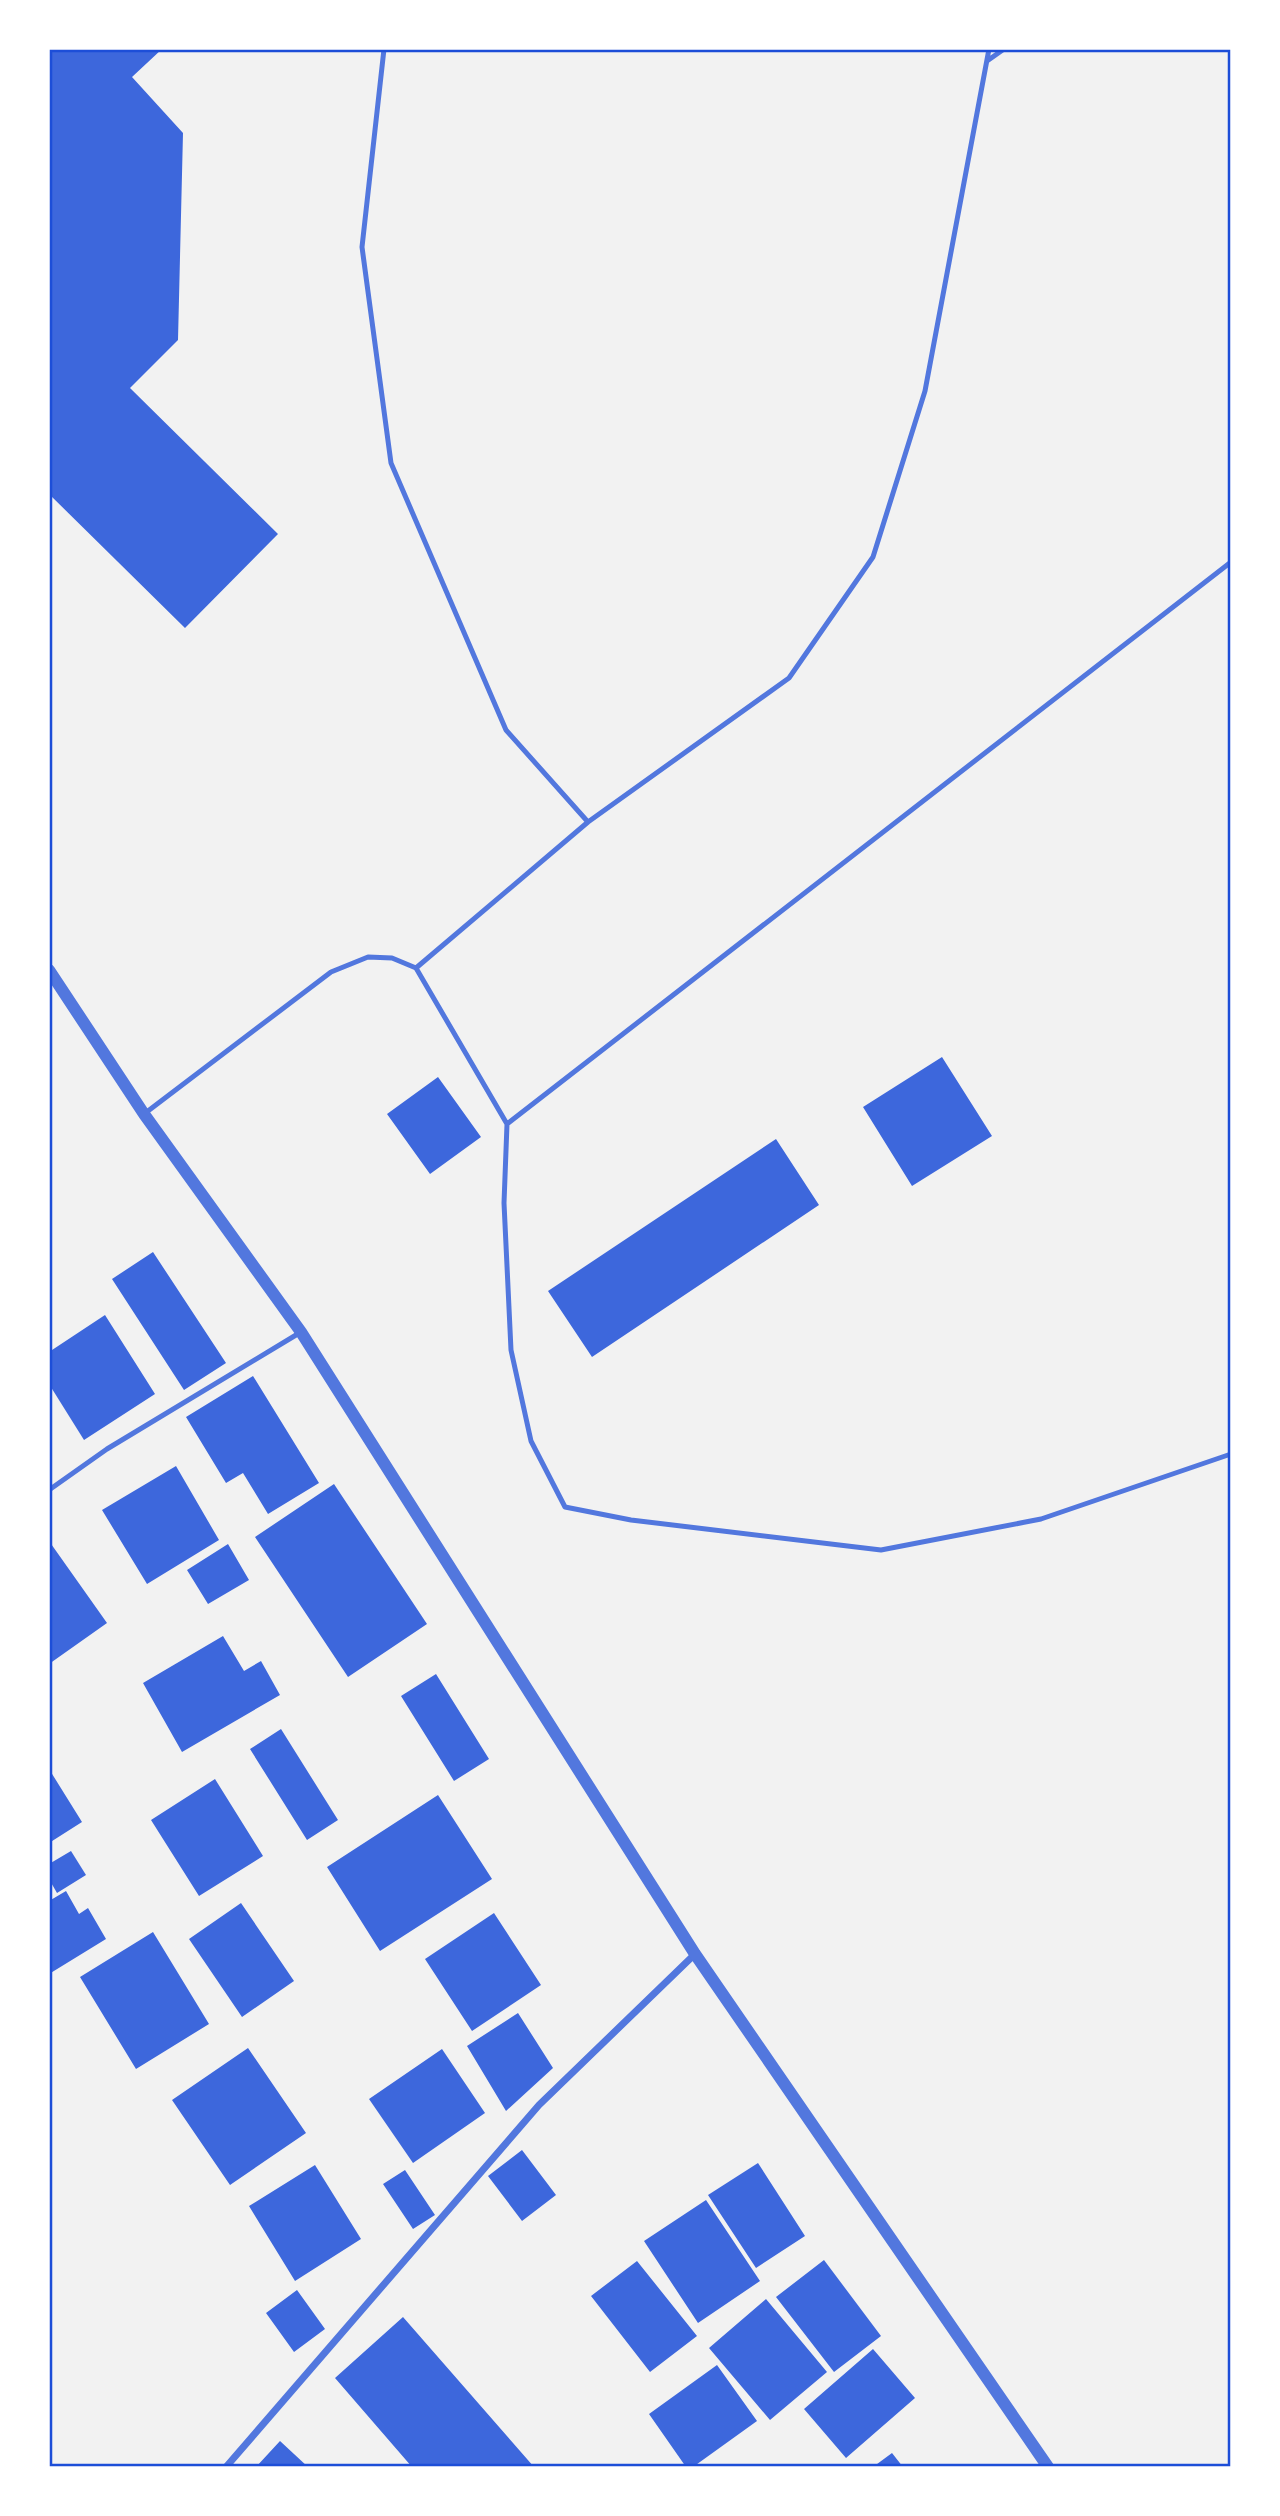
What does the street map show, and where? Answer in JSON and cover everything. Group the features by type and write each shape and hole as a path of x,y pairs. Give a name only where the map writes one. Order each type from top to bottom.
{"street":[{"path":"49,970 144,1114 301,1332 695,1954 1048,2467"},
{"path":"226,2467 539,2105 695,1954"}],"lane":[{"path":"384,49 362,247 391,463 506,730 588,822"},
{"path":"416,968 588,822 789,678 873,557 925,391 989,49"},
{"path":"987,61 1004,49"},
{"path":"507,1124 1231,562"},
{"path":"144,1114 331,972 368,957 392,958 416,968 507,1124 504,1203 511,1350 531,1441 565,1507 631,1520 881,1550 1041,1519 1231,1454"},
{"path":"49,1490 107,1449 301,1332"}],"building":[{"path":"49,49 162,49 132,77 183,133 178,340 130,388 278,534 185,628 49,494"},
{"path":"942,1057 992,1136 912,1186 863,1107"},
{"path":"438,1077 481,1137 430,1174 387,1114"},
{"path":"776,1139 819,1205 592,1357 548,1291"},
{"path":"153,1252 226,1363 184,1390 112,1279"},
{"path":"105,1315 155,1394 84,1440 49,1384 49,1352"},
{"path":"253,1376 319,1483 268,1514 243,1473 226,1483 186,1417"},
{"path":"176,1466 219,1540 147,1584 102,1510"},
{"path":"334,1484 427,1624 348,1677 255,1537"},
{"path":"49,1541 107,1623 49,1664"},
{"path":"228,1544 249,1580 208,1604 187,1570"},
{"path":"223,1636 244,1671 261,1661 280,1695 182,1752 143,1683"},
{"path":"436,1674 489,1759 454,1781 401,1696"},
{"path":"281,1729 338,1820 307,1840 250,1749"},
{"path":"49,1769 82,1822 49,1843"},
{"path":"215,1779 263,1856 199,1896 151,1820"},
{"path":"438,1795 492,1879 380,1951 327,1867"},
{"path":"71,1851 86,1875 57,1893 49,1879 49,1864"},
{"path":"66,1891 79,1914 88,1908 106,1939 49,1974 49,1901"},
{"path":"241,1903 294,1981 242,2017 189,1939"},
{"path":"494,1913 541,1985 472,2031 425,1959"},
{"path":"153,1932 209,2024 136,2069 80,1977"},
{"path":"518,2013 553,2068 506,2111 467,2046"},
{"path":"248,2048 306,2133 230,2185 172,2100"},
{"path":"442,2049 485,2113 413,2163 369,2099"},
{"path":"522,2150 556,2195 522,2221 488,2176"},
{"path":"758,2163 805,2236 756,2268 708,2195"},
{"path":"315,2165 361,2239 295,2281 249,2206"},
{"path":"405,2170 435,2215 413,2229 383,2184"},
{"path":"706,2200 760,2281 698,2323 644,2241"},
{"path":"824,2260 881,2336 834,2372 776,2297"},
{"path":"637,2261 697,2336 650,2372 591,2296"},
{"path":"297,2290 325,2329 294,2352 266,2313"},
{"path":"766,2299 827,2372 770,2420 709,2348"},
{"path":"403,2317 534,2467 412,2467 335,2378"},
{"path":"873,2349 915,2398 846,2458 804,2409"},
{"path":"717,2365 757,2421 693,2467 686,2467 649,2414"},
{"path":"280,2441 308,2467 256,2467"},
{"path":"892,2453 903,2467 873,2467"}]}
